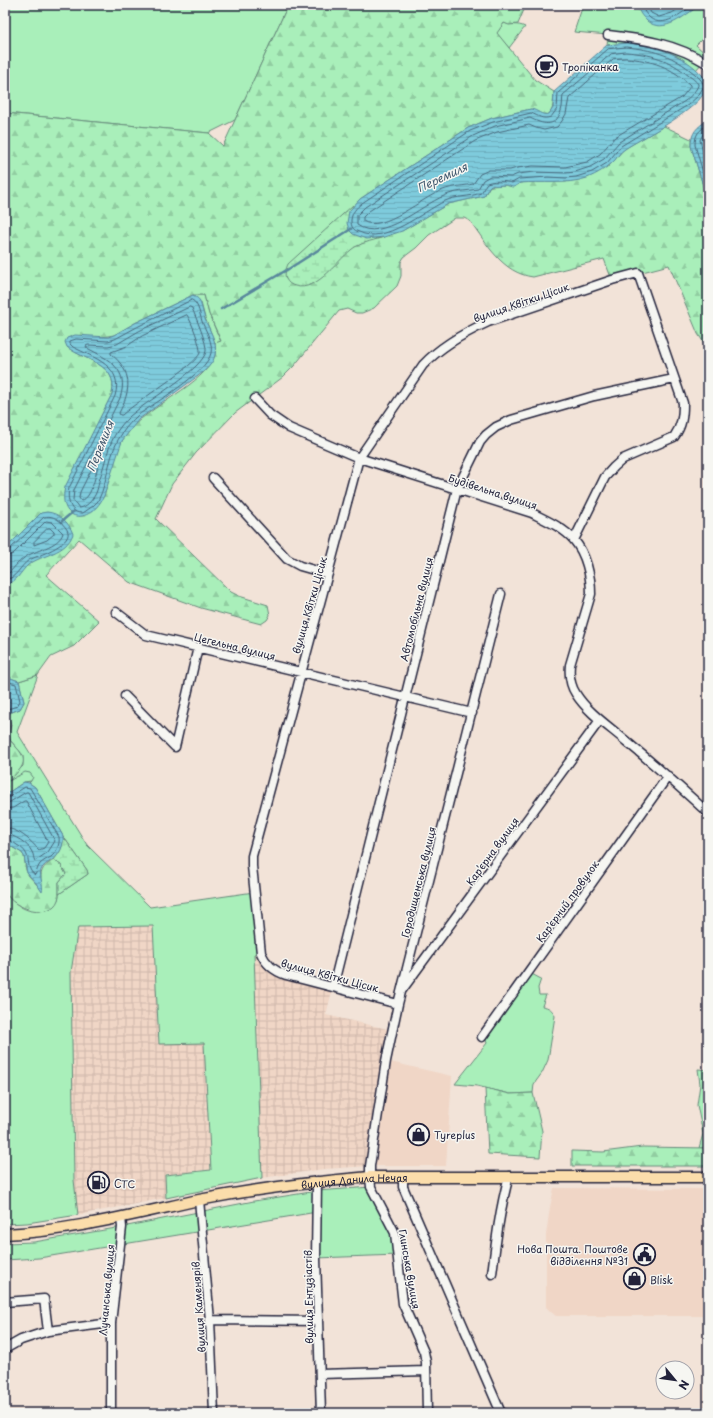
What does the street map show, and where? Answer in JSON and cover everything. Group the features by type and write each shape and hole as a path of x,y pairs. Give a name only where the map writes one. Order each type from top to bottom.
{"main road":[{"name":"вулиця Данила Нечая","path":"5,1234 28,1233 121,1218 199,1200 253,1190 317,1181 370,1177 708,1177"}],"street":[{"path":"608,35 662,43 684,51 708,64"},
{"name":"вулиця Квітки Цісик","path":"398,1004 286,975 276,971 266,964 261,953 254,892 252,856 360,458 423,365 448,344 473,328 488,322 612,280 638,273 674,379"},
{"path":"574,540 605,477 614,467 623,459 674,437 678,431 682,422 682,403 674,379"},
{"name":"Автомобільна вулиця","path":"333,987 456,489 480,442 486,434 496,426 511,420 594,396 674,379"},
{"name":"Будівельна вулиця","path":"255,399 270,414 290,428 360,458 532,513 551,522 574,540 587,564 591,584 591,594 570,665 569,673 572,688 576,695 600,720 668,776 708,813"},
{"path":"212,478 288,559 300,566 328,574"},
{"name":"Городищенська вулиця","path":"370,1177 370,1166 386,1061 400,994 501,594"},
{"name":"Цегельна вулиця","path":"116,612 146,635 472,713"},
{"path":"125,696 175,747 198,647"},
{"name":"Карʼєрна вулиця","path":"400,994 600,720"},
{"name":"Карʼєрний провулок","path":"482,1036 668,776"},
{"path":"492,1274 502,1205 509,1176"},
{"name":"Глинська вулиця","path":"370,1177 371,1187 395,1233 404,1304 424,1352 427,1413"},
{"path":"402,1177 403,1187 501,1413"},
{"name":"вулиця Ентузіастів","path":"317,1181 316,1258 321,1413"},
{"name":"вулиця Каменярів","path":"199,1200 210,1320 214,1413"},
{"name":"Лучанська вулиця","path":"111,1413 111,1323 122,1227 121,1218"},
{"path":"5,1302 44,1299 48,1331"},
{"path":"210,1320 318,1321"},
{"path":"5,1349 48,1331 111,1323"},
{"path":"320,1374 426,1371"}],"shaded area":[{"path":"153,926 159,1044 204,1042 211,1170 165,1175 166,1198 78,1215 74,1180 71,972 78,927"},
{"path":"261,953 271,968 333,987 326,1015 392,1030 370,1166 324,1169 262,1178 254,954"},
{"path":"386,1061 452,1076 446,1166 370,1166"},
{"path":"554,1188 708,1189 708,1316 556,1316 551,1312 546,1307 546,1235"}],"green space":[{"path":"5,5 288,5 235,120 209,133 5,113"},
{"path":"288,5 526,5 518,24 509,25 504,23 497,33 535,80 554,92 553,107 550,113 543,115 531,109 492,118 468,128 360,199 402,231 448,204 484,196 490,186 516,186 520,183 534,181 566,182 609,166 624,149 664,126 691,139 691,146 708,202 708,349 698,334 669,265 612,280 604,259 533,277 512,270 504,264 489,248 470,221 464,218 455,218 429,235 404,257 401,262 401,276 397,286 374,308 362,313 356,313 347,309 339,311 294,366 283,377 235,413 196,453 172,484 156,519 231,592 268,605 270,615 267,620 261,624 201,608 129,582 79,539 46,575 99,621 74,646 51,657 38,675 19,681 5,676 5,113 209,133 223,146","holes":["193,295 204,295 209,314 221,341 215,343 215,355 209,366 188,386 136,423 127,433 116,455 104,496 64,494 66,487 112,394 113,384 106,370 99,364 67,347 114,335 135,323"]},
{"path":"583,5 708,5 708,33 696,45 708,56 696,70 679,57 660,48 634,44 607,45 608,35 574,32"},
{"path":"504,23 525,27 509,48 496,33"},
{"path":"353,205 353,208 376,239 384,237 355,247 328,273 312,284 304,287 290,284 285,275 288,264"},
{"path":"193,295 204,295 209,314 221,342 215,343 201,303"},
{"path":"38,675 17,732 87,845 150,907 254,892 261,953 254,954 262,1178 166,1198 165,1175 211,1170 204,1043 159,1044 153,926 78,927 71,972 74,1180 78,1215 27,1223 5,1224 5,890 10,898 18,905 28,910 38,911 46,908 58,900 59,894 88,874 87,870 63,836 35,787 29,783 31,781 7,782 23,766 23,755 10,740 9,733 11,725 7,714 20,709 24,702 19,681"},
{"path":"5,714 7,714 10,722 8,735 23,758 20,770 9,781 25,772 30,773 33,777 31,781 24,782 5,795"},
{"path":"63,836 87,870 88,874 59,894 59,882 66,874 61,865 54,860 61,849"},
{"path":"5,843 22,853 29,876 39,887 42,885 41,873 44,867 54,860 61,865 66,874 59,882 59,898 54,906 48,910 32,910 16,904 10,899 5,889"},
{"path":"530,973 541,979 538,988 539,995 546,995 542,1006 550,1009 555,1016 548,1060 542,1073 534,1084 533,1093 510,1094 477,1086 455,1084 487,1043 485,1038"},
{"path":"698,1069 708,1070 708,1148 699,1148 703,1134 697,1105 700,1084"},
{"path":"485,1088 510,1094 533,1093 542,1131 540,1157 488,1154"},
{"path":"642,1147 708,1148 708,1166 572,1166 572,1151 603,1152"},
{"path":"371,1187 392,1226 398,1255 316,1258 317,1212 39,1258 5,1260 5,1243 34,1242 122,1227 254,1201 317,1191"}],"water":[{"path":"638,5 700,5 674,22 660,26 654,25 647,21 642,16"},
{"path":"627,43 660,49 681,58 699,72 707,81 706,90 699,100 688,110 623,150 609,166 598,173 579,180 562,182 528,182 520,183 513,187 505,185 491,185 484,196 448,204 402,231 384,237 366,239 353,234 349,230 347,223 349,211 360,199 468,128 492,118 531,109 544,114 549,114 553,108 554,92 607,45"},
{"path":"708,120 708,202 691,146 691,141 695,130"},
{"path":"193,295 200,301 205,319 213,336 216,350 213,361 201,374 139,419 122,441 104,496 97,506 90,513 83,516 76,516 70,513 65,507 65,487 112,394 113,384 106,370 99,364 67,347 65,342 67,338 75,335 108,337 114,335 135,323"},
{"path":"47,512 56,514 66,522 73,534 70,541 60,550 34,561 28,565 13,582 5,584 5,549 41,513"},
{"path":"5,676 19,681 24,702 20,709 5,714"},
{"path":"24,782 35,787 63,836 62,846 59,853 55,858 44,865 41,870 42,892 27,873 24,856 22,853 5,843 5,795"}],"waterway":[{"name":"Перемиля","path":"221,309 290,268 351,229"},
{"name":"Перемиля","path":"62,521 74,511"}],"place":[{"name":"Тропіканка","path":"546,66"},
{"name":"Tyreplus","path":"418,1134"},
{"name":"СТС","path":"98,1183"},
{"name":"Нова Пошта. Поштове відділення №31","path":"644,1254"},
{"name":"Blisk","path":"635,1279"}]}
